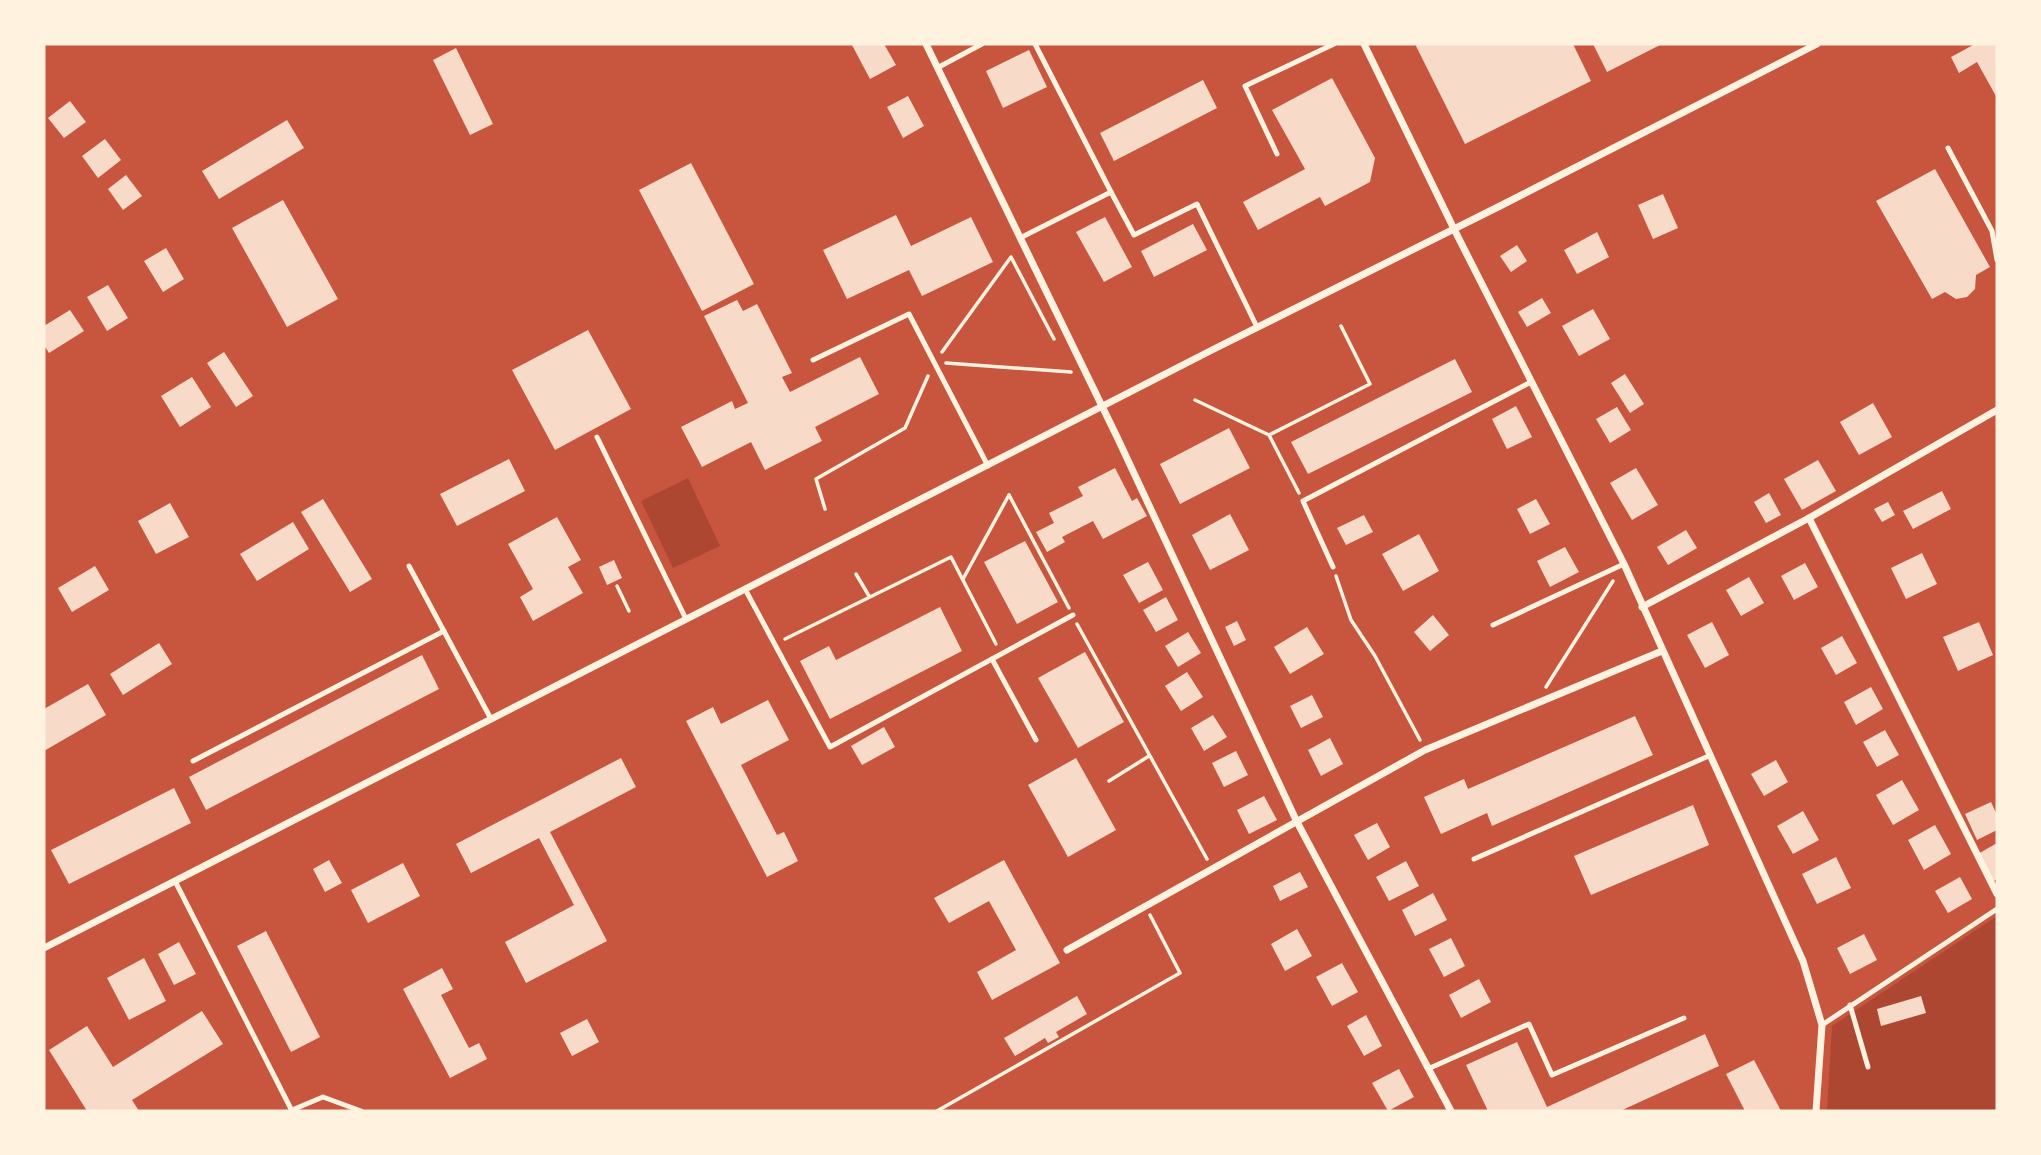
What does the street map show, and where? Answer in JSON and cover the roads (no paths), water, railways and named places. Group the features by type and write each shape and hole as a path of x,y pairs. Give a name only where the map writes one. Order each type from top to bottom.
{"street":[{"path":"926,44 1102,407 1297,822 1451,1111"},
{"path":"1364,44 1454,229 1624,564 1803,961 1822,1025 1816,1111"},
{"path":"44,948 1257,327 1817,44"},
{"path":"1643,607 1809,518 1997,411"},
{"path":"1809,518 1997,894"},
{"path":"1068,950 1425,750 1662,651"}],"lane":[{"path":"937,68 982,44"},
{"path":"1035,44 1134,235 1197,204 1257,327"},
{"path":"1277,154 1245,86 1334,44"},
{"path":"1948,148 1992,231 1997,260"},
{"path":"1020,238 1111,191"},
{"path":"813,360 909,314 988,466"},
{"path":"1333,567 1303,501 1531,382"},
{"path":"597,437 686,619"},
{"path":"1493,625 1624,564"},
{"path":"409,566 491,719"},
{"path":"745,589 830,747 1073,615"},
{"path":"193,761 444,631"},
{"path":"992,659 1036,740"},
{"path":"1474,859 1711,755"},
{"path":"175,881 292,1111 323,1097 361,1111"},
{"path":"1822,1025 1997,909"},
{"path":"1850,1005 1868,1067"},
{"path":"1430,1068 1529,1024 1552,1075 1685,1017"}]}
